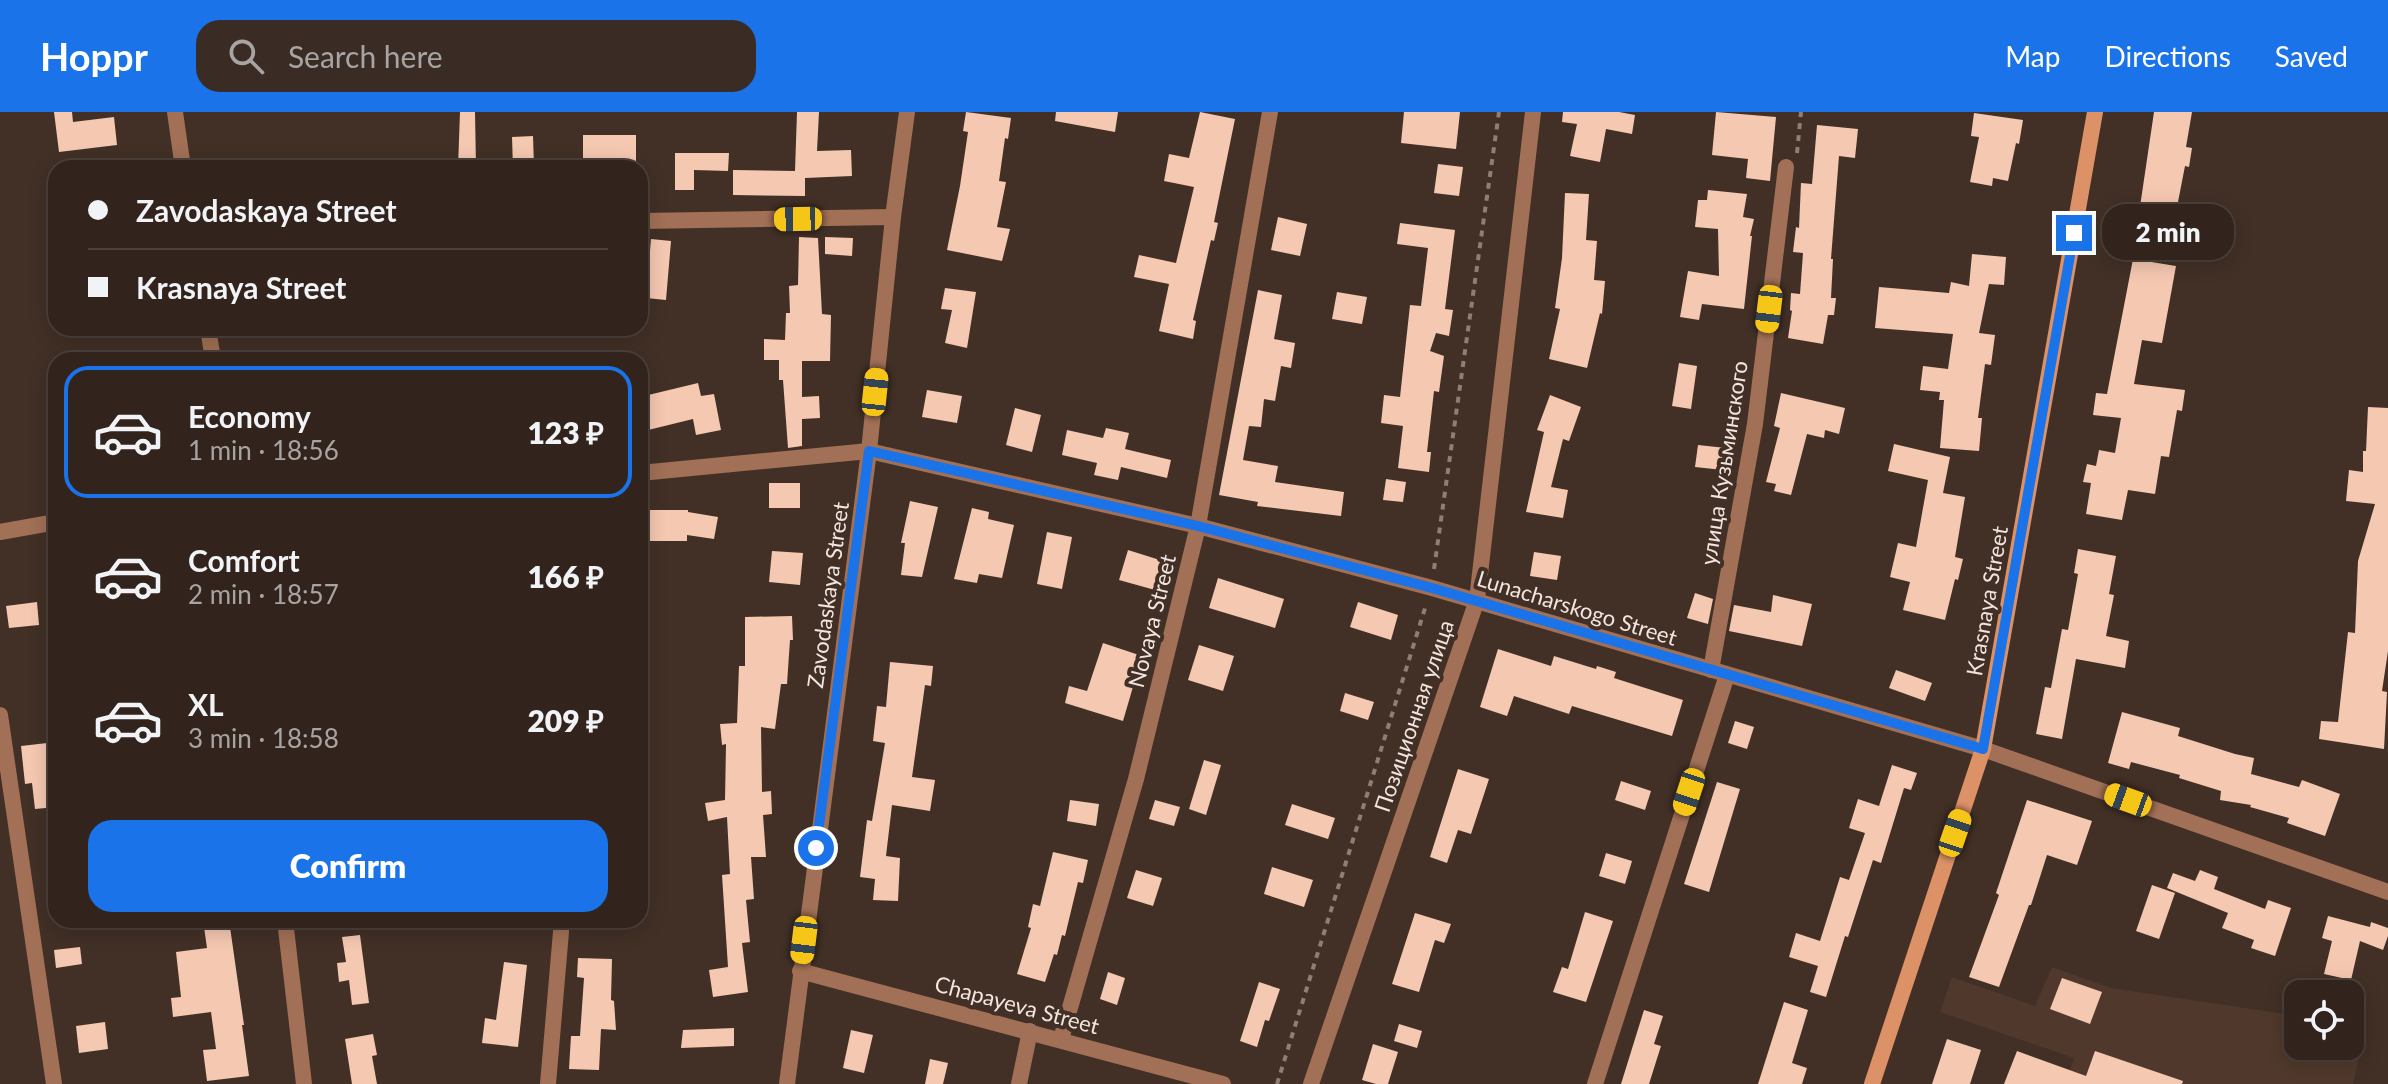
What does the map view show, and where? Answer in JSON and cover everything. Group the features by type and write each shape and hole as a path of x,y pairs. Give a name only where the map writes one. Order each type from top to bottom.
{"main road":[{"name":"Krasnaya Street","path":"1872,1084 1983,749 2095,112"}],"street":[{"path":"175,112 182,160"},
{"name":"Zavodaskaya Street","path":"787,1084 869,451 907,112"},
{"name":"Novaya Street","path":"1061,1039 1136,779 1198,526 1270,112"},
{"name":"Позиционная улица","path":"1311,1084 1477,600 1533,112"},
{"name":"улица Кузьминского","path":"1595,1084 1719,673 1755,424 1786,167"},
{"path":"648,221 893,217"},
{"name":"Lunacharskogo Street","path":"648,472 869,451 1198,526 1477,600 1983,749 2388,892"},
{"path":"0,532 48,523"},
{"path":"0,715 54,1084"},
{"path":"286,928 304,1084"},
{"path":"548,1084 561,928"},
{"name":"Chapayeva Street","path":"800,971 1223,1084"},
{"path":"1019,1084 1030,1031"}],"path":[{"path":"1786,167 1796,159 1801,112"}],"shaded area":[{"path":"2052,967 2111,988 2284,1014 2284,1060 2358,1060 2353,1084 2066,1084 2074,1058 1940,1012 1952,977 2035,1006"}],"building":[{"path":"54,112 72,112 73,122 114,117 117,145 59,152"},
{"path":"460,112 475,112 476,160 458,160"},
{"path":"797,112 819,112 817,151 851,150 852,176 805,178 805,196 733,195 733,170 795,171"},
{"path":"966,112 1011,118 999,181 1006,182 997,227 1010,229 1002,261 947,250 968,132 963,131"},
{"path":"1056,112 1118,112 1115,132 1055,121"},
{"path":"1200,112 1235,119 1214,222 1218,223 1214,241 1211,240 1193,320 1196,321 1193,339 1159,331 1169,284 1134,277 1139,255 1176,263 1194,187 1164,181 1169,154 1189,158"},
{"path":"1404,112 1460,112 1456,149 1401,143"},
{"path":"1563,112 1635,115 1632,134 1606,129 1600,162 1570,156 1577,124 1562,122"},
{"path":"1716,112 1776,117 1770,181 1746,178 1748,159 1712,155"},
{"path":"2154,112 2192,112 2186,147 2192,148 2178,202 2188,204 2185,222 2168,219 2166,229 2155,227 2151,249 2128,245 2131,226 2137,227"},
{"path":"1974,113 2023,120 2008,181 1993,178 1992,186 1970,182 1979,137 1971,136"},
{"path":"1817,125 1858,129 1855,158 1839,156 1831,259 1831,298 1836,298 1834,315 1828,315 1823,344 1788,338 1791,293 1800,294 1803,253 1793,252 1796,227 1799,228 1801,183 1812,184"},
{"path":"583,135 636,135 636,160 583,160"},
{"path":"533,136 534,160 513,160 512,137"},
{"path":"675,153 729,153 728,171 694,170 694,190 675,190"},
{"path":"1438,164 1463,167 1459,196 1434,193"},
{"path":"1708,190 1747,194 1743,217 1754,219 1744,309 1702,304 1699,320 1680,317 1688,271 1719,276 1718,229 1695,227 1698,200 1707,200"},
{"path":"1565,193 1589,194 1586,240 1597,241 1594,280 1605,281 1602,314 1587,368 1549,359 1560,309 1555,308 1562,258"},
{"path":"1278,217 1307,224 1300,256 1271,250"},
{"path":"1400,223 1455,230 1445,309 1453,310 1449,336 1436,333 1430,351 1444,356 1439,392 1434,391 1427,452 1431,452 1429,472 1398,468 1403,426 1381,423 1384,395 1400,397 1410,305 1421,306 1428,248 1397,244"},
{"path":"799,237 818,238 822,314 831,315 830,361 802,361 802,397 819,396 820,418 802,419 802,446 788,448 779,360 764,360 764,339 785,340 786,313 790,313 789,286 798,285"},
{"path":"825,237 853,238 852,256 825,254"},
{"path":"651,239 671,241 666,300 648,298"},
{"path":"1972,254 2006,257 2004,285 1989,284 1979,333 1995,335 1991,365 1985,364 1978,418 1982,418 1979,451 1940,448 1944,400 1939,400 1940,392 1920,390 1923,366 1948,369 1953,334 1875,328 1879,287 1949,293 1951,282 1969,286"},
{"path":"2133,259 2176,266 2162,343 2142,340 2134,384 2185,390 2182,411 2177,410 2169,457 2161,456 2155,494 2128,490 2122,520 2086,514 2091,483 2083,482 2087,464 2096,466 2099,450 2115,453 2121,418 2093,415 2096,393 2107,394"},
{"path":"945,288 976,292 967,348 945,343 952,310 941,309"},
{"path":"1258,290 1282,295 1274,339 1295,343 1291,368 1281,366 1275,401 1264,399 1261,427 1249,426 1243,460 1278,466 1275,482 1344,492 1341,516 1257,506 1258,502 1219,495"},
{"path":"1337,292 1367,297 1362,324 1332,319"},
{"path":"1679,363 1697,366 1691,409 1672,406"},
{"path":"698,383 701,396 714,394 721,430 696,435 693,419 648,430 648,395"},
{"path":"927,390 962,396 957,423 922,417"},
{"path":"1781,393 1845,408 1839,434 1825,430 1824,438 1807,434 1791,495 1774,491 1776,484 1766,482 1780,428 1774,426"},
{"path":"1550,395 1581,407 1569,441 1563,439 1551,487 1568,490 1563,518 1526,512 1544,432 1537,430"},
{"path":"2368,407 2388,408 2388,651 2382,691 2387,692 2384,749 2319,739 2321,721 2338,722 2348,632 2355,633 2358,561 2375,504 2346,501 2349,470 2363,472"},
{"path":"1015,408 1041,415 1032,452 1006,445"},
{"path":"1106,428 1129,433 1125,449 1171,460 1167,478 1121,467 1118,480 1094,475 1097,463 1062,455 1067,430 1103,438"},
{"path":"1894,444 1950,457 1943,493 1965,497 1955,557 1963,559 1945,620 1903,610 1910,582 1890,577 1898,543 1916,547 1928,480 1888,471"},
{"path":"1698,445 1726,448 1723,470 1695,467"},
{"path":"1386,479 1406,482 1403,502 1383,500"},
{"path":"769,483 800,483 800,508 769,508"},
{"path":"910,501 938,507 922,577 901,575 905,543 901,543"},
{"path":"972,508 989,512 988,519 1014,525 1002,578 979,574 977,583 954,579"},
{"path":"648,510 688,510 718,517 714,539 687,535 687,541 648,541"},
{"path":"1047,532 1072,537 1062,589 1037,584"},
{"path":"2078,549 2116,556 2109,594 2114,595 2106,636 2129,641 2125,668 2076,659 2062,739 2036,734 2045,687 2051,688 2062,629 2068,630 2078,574 2074,573"},
{"path":"1128,550 1163,561 1155,590 1119,580"},
{"path":"772,551 803,553 800,585 769,582"},
{"path":"1534,552 1561,556 1557,580 1530,576"},
{"path":"1218,578 1284,599 1275,628 1209,608"},
{"path":"1695,593 1713,599 1708,624 1687,618"},
{"path":"1773,595 1812,604 1802,646 1729,631 1734,605 1771,612"},
{"path":"37,602 39,625 9,628 6,606"},
{"path":"1358,602 1398,615 1391,640 1350,627"},
{"path":"792,616 793,640 790,640 787,684 781,684 775,729 761,727 762,792 771,791 772,814 763,815 766,857 751,857 754,899 746,900 750,942 742,943 748,992 713,997 709,970 728,967 722,875 730,874 727,817 708,821 705,803 725,800 726,744 722,745 720,724 737,723 739,666 745,666 745,617"},
{"path":"1103,643 1142,656 1123,721 1065,703 1069,686 1087,691"},
{"path":"1199,645 1234,656 1223,691 1188,680"},
{"path":"1498,649 1551,666 1554,656 1596,669 1597,666 1616,672 1614,678 1683,700 1672,736 1572,706 1569,714 1514,696 1507,716 1480,707"},
{"path":"890,662 933,666 931,686 925,685 912,777 935,780 930,811 892,805 886,856 900,858 898,901 873,900 875,879 860,877 867,820 872,821 885,743 873,741 877,706 886,707"},
{"path":"1896,670 1932,683 1925,701 1889,688"},
{"path":"1345,693 1374,702 1368,720 1340,711"},
{"path":"2122,712 2180,728 2178,736 2254,758 2251,774 2299,787 2302,780 2340,794 2325,836 2287,823 2289,818 2251,805 2220,800 2221,791 2179,778 2180,775 2131,762 2129,769 2108,763"},
{"path":"1735,721 1754,727 1747,749 1728,743"},
{"path":"48,743 48,808 35,809 32,783 25,784 21,746"},
{"path":"1204,760 1221,765 1206,815 1189,809"},
{"path":"1892,765 1917,773 1911,790 1904,788 1881,863 1873,860 1826,997 1810,992 1818,966 1789,957 1796,933 1820,941 1840,877 1849,880 1865,833 1849,828 1858,799 1879,806"},
{"path":"1458,769 1489,779 1471,834 1458,830 1447,863 1430,857"},
{"path":"1621,781 1651,791 1645,810 1615,800"},
{"path":"1717,782 1740,789 1709,892 1684,884"},
{"path":"1070,800 1099,804 1096,826 1067,821"},
{"path":"1155,800 1180,807 1174,826 1149,819"},
{"path":"2027,800 2092,821 2077,865 2047,855 1999,987 1969,977 1999,895 1996,893"},
{"path":"1292,804 1335,818 1328,839 1285,825"},
{"path":"1053,852 1088,860 1083,883 1078,882 1065,936 1062,935 1045,982 1017,974 1031,928 1028,927 1033,904 1040,906"},
{"path":"1606,853 1632,861 1625,884 1599,876"},
{"path":"1272,867 1313,880 1304,907 1264,894"},
{"path":"1136,870 1162,878 1153,906 1127,898"},
{"path":"2200,870 2218,877 2214,889 2265,909 2268,900 2291,908 2275,956 2251,948 2254,940 2222,928 2228,913 2167,888 2173,873 2195,881"},
{"path":"2152,885 2175,893 2159,939 2136,931"},
{"path":"1585,912 1613,921 1586,1002 1553,992 1562,967 1568,969"},
{"path":"1415,913 1451,924 1444,943 1435,940 1419,992 1392,984"},
{"path":"2328,916 2370,927 2371,922 2388,928 2383,950 2360,941 2351,980 2324,974 2332,941 2322,938"},
{"path":"204,928 230,928 249,1076 207,1081 203,1050 216,1049 211,1012 173,1017 171,998 181,997 176,952 207,948"},
{"path":"360,935 369,1003 352,1005 349,980 339,982 337,963 346,962 342,937"},
{"path":"80,947 82,964 56,968 54,950"},
{"path":"578,958 612,959 611,1000 614,1001 616,1030 601,1029 599,1070 569,1069 571,1036 580,1036 584,978 577,977"},
{"path":"504,962 527,965 518,1047 482,1043 485,1018 496,1020"},
{"path":"1108,972 1125,978 1117,1005 1100,999"},
{"path":"2062,978 2102,992 2090,1024 2050,1009"},
{"path":"1259,982 1280,989 1269,1021 1265,1020 1257,1047 1240,1041"},
{"path":"1784,1002 1808,1010 1792,1063 1807,1068 1802,1084 1758,1084"},
{"path":"1644,1010 1663,1016 1654,1044 1661,1046 1649,1084 1621,1084"},
{"path":"105,1022 108,1049 79,1053 76,1026"},
{"path":"1399,1024 1422,1031 1417,1048 1394,1041"},
{"path":"734,1028 734,1046 681,1048 683,1030"},
{"path":"851,1030 873,1035 864,1073 843,1068"},
{"path":"373,1034 377,1055 372,1056 377,1084 352,1084 345,1039"},
{"path":"1947,1039 1981,1050 1970,1084 1932,1084"},
{"path":"1373,1044 1398,1052 1388,1084 1362,1080"},
{"path":"2017,1051 2086,1076 2095,1051 2183,1081 2182,1084 2004,1084"},
{"path":"930,1059 948,1063 943,1084 925,1084"}],"route":[{"path":"816,848 869,451 1198,526 1432,588 1983,749 2074,233"}]}
